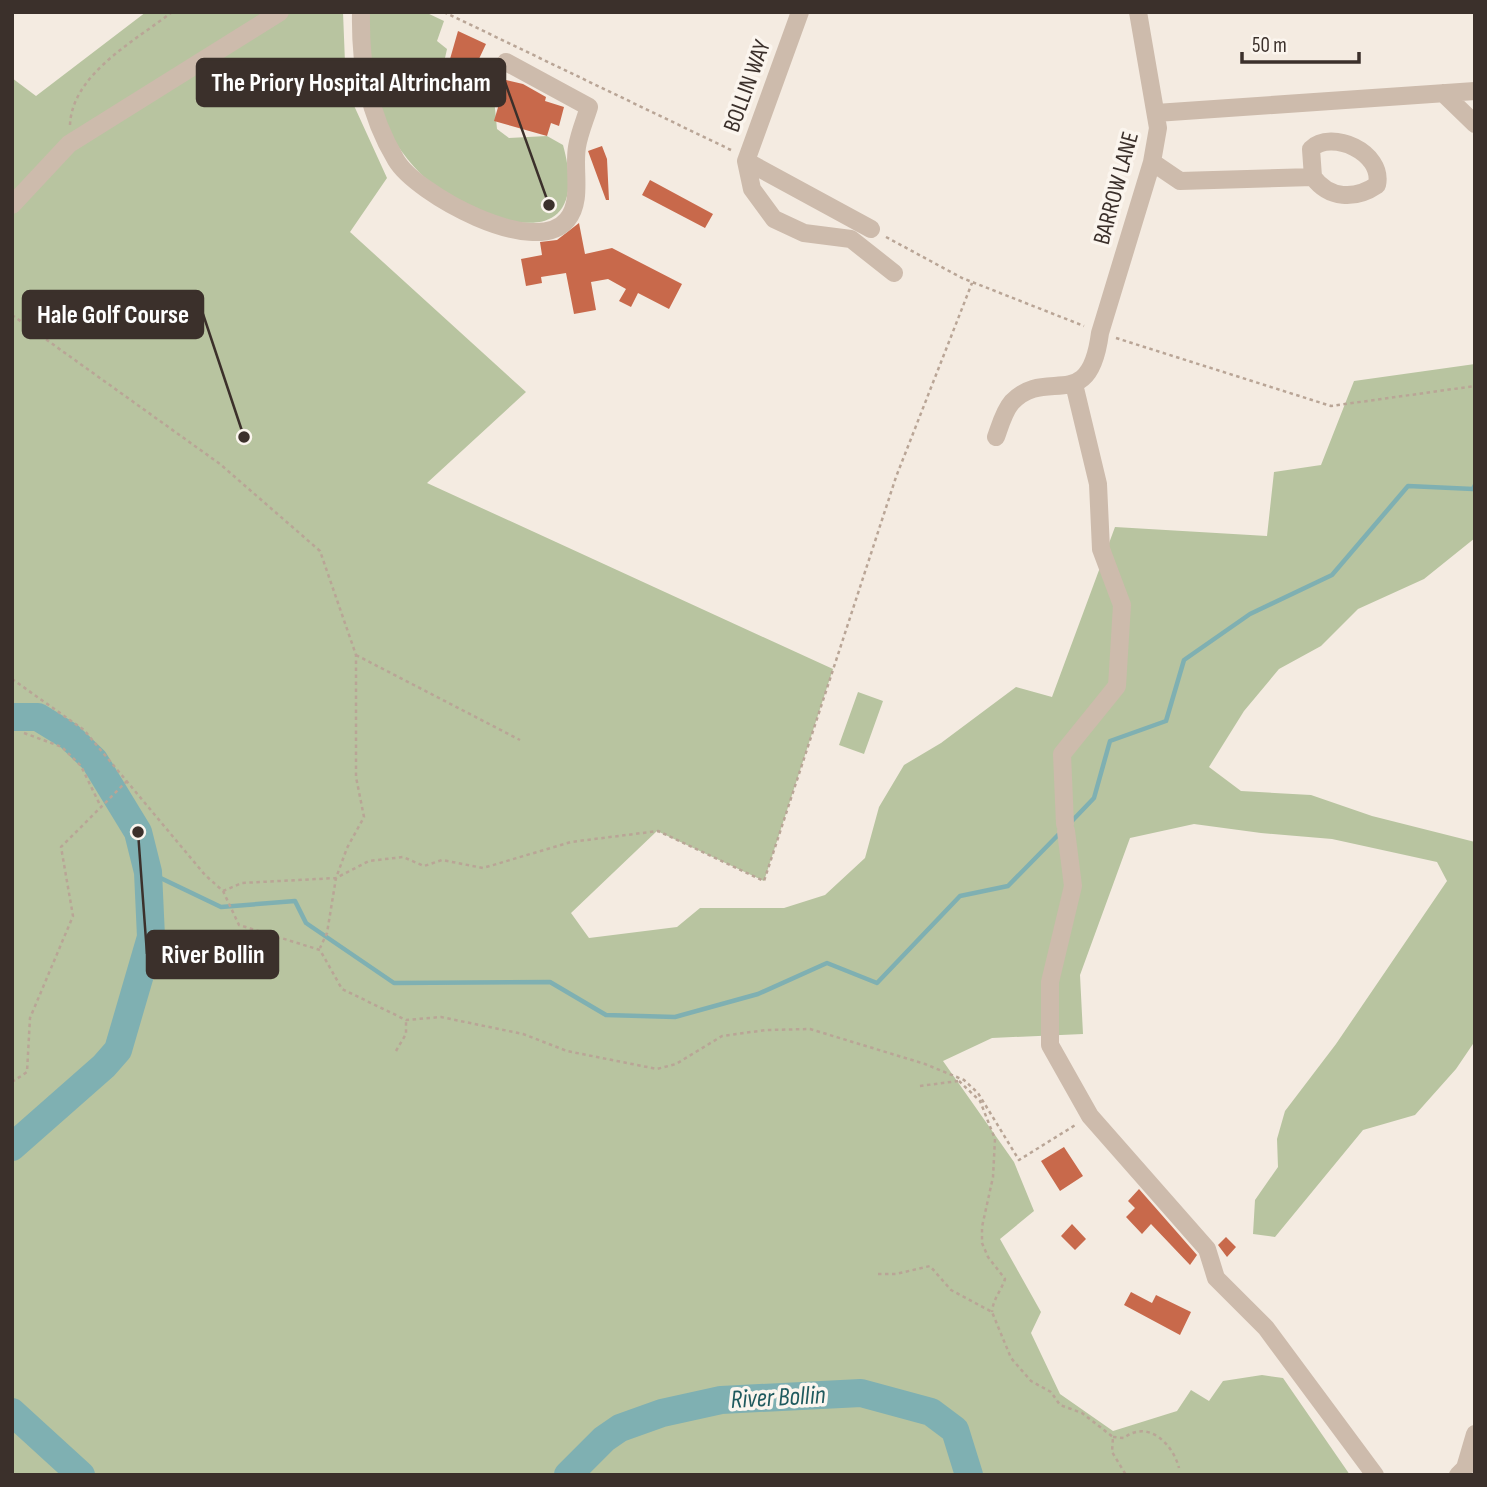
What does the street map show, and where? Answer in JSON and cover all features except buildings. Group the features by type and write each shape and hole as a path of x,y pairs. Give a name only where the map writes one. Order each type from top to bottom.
{"street":[{"path":"12,205 69,144 280,12"},
{"path":"361,12 361,63 367,93 397,161 411,178 484,220 516,230 553,230 565,223 572,214 577,145 589,107 506,62"},
{"name":"BOLLIN WAY","path":"800,12 746,159 871,229"},
{"name":"BARROW LANE","path":"1074,384 1085,378 1098,354 1100,333 1152,162 1158,128 1138,12"},
{"path":"1156,113 1475,91"},
{"path":"1443,93 1475,124"},
{"path":"746,159 752,189 774,219 804,233 851,239 894,273"},
{"path":"1152,162 1180,181 1313,177"},
{"path":"996,437 1011,403 1024,393 1074,384 1098,484 1101,549 1122,604 1117,686 1062,754 1065,827 1073,886 1050,982 1050,1045 1090,1116 1207,1249 1216,1278 1266,1328 1375,1475"},
{"path":"1458,1475 1465,1468 1475,1434"}],"path":[{"path":"69,144 70,114 75,97 90,79 172,12"},
{"path":"444,12 746,159"},
{"path":"871,229 972,283 1100,333 1331,406 1475,386"},
{"path":"223,891 242,883 337,878 369,862 402,856 424,866 442,860 483,868 571,842 657,831 764,881 896,477 972,283"},
{"path":"12,315 220,464 312,540 328,568 356,655 356,777 364,817 347,848 337,878 327,933 320,950"},
{"path":"356,655 520,740"},
{"path":"12,679 85,730 205,875 223,891 239,925 320,950 342,989 406,1020 441,1017 523,1034 567,1051 657,1069 677,1064 722,1036 766,1030 810,1029 925,1063 964,1080 978,1093 1019,1160 1090,1116"},
{"path":"24,733 62,747 81,766 101,807"},
{"path":"12,1082 27,1072 30,1018 73,916 61,847 128,781"},
{"path":"396,1051 406,1034 406,1020"},
{"path":"920,1086 964,1080"},
{"path":"959,1081 980,1101 995,1139 993,1177 982,1227 982,1243 988,1257 1005,1279 1002,1292 993,1302 992,1312 1012,1358 1031,1381 1051,1392 1060,1405 1082,1413 1113,1437 1124,1438 1134,1430 1148,1430 1168,1444 1179,1468"},
{"path":"878,1274 896,1274 930,1266 951,1290 992,1312"},
{"path":"1113,1437 1112,1452 1126,1475"}],"green space":[{"path":"146,12 343,12 346,88 387,178 350,232 526,392 427,483 833,669 764,881 657,831 571,913 589,938 677,927 700,908 784,908 825,895 865,858 879,807 904,765 941,743 1016,687 1052,697 1115,527 1267,536 1274,472 1321,465 1354,381 1475,364 1475,538 1424,579 1358,609 1321,646 1279,669 1244,711 1209,767 1241,791 1311,795 1372,816 1475,842 1475,1041 1456,1069 1415,1115 1363,1130 1275,1237 1253,1234 1255,1200 1278,1167 1277,1139 1285,1111 1336,1044 1447,881 1437,862 1332,839 1194,824 1130,838 1080,975 1083,1034 992,1038 943,1061 1014,1162 1034,1211 1000,1239 1041,1312 1031,1333 1060,1394 1113,1431 1177,1411 1191,1390 1209,1401 1223,1381 1262,1375 1283,1378 1350,1475 12,1475 12,78 36,96"},
{"path":"369,12 425,12 444,21 437,41 447,49 443,67 462,79 493,88 497,129 509,138 547,136 563,145 569,181 564,205 551,218 532,223 508,220 483,212 434,185 414,166 391,135 377,100 370,56"},
{"path":"858,692 883,701 864,754 839,745"}],"waterway":[{"path":"1071,822 1094,798 1110,741 1166,721 1184,660 1250,614 1332,575 1408,486 1473,489 1475,485"},
{"name":"River Bollin","path":"12,717 38,717 69,736 94,760 138,832 148,872 151,937 118,1050 104,1066 12,1147"},
{"path":"148,872 221,907 295,901 306,923 394,983 550,982 606,1015 675,1017 758,994 827,963 877,983 960,896 1008,886 1060,833"},
{"name":"River Bollin","path":"568,1475 604,1439 620,1428 662,1413 721,1400 861,1393 931,1412 955,1430 969,1475"},
{"name":"River Bollin","path":"12,1412 81,1475"}],"place":[{"name":"The Priory Hospital Altrincham","path":"549,205"},
{"name":"Hale Golf Course","path":"244,437"},
{"name":"River Bollin","path":"138,832"}]}
